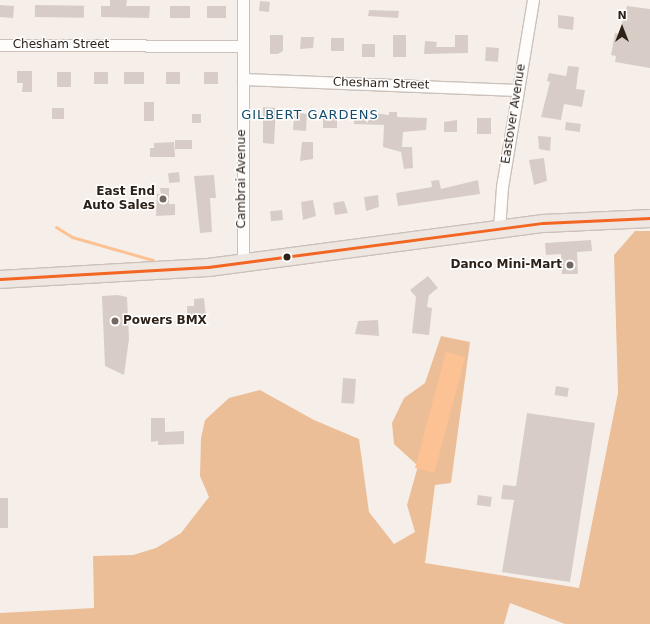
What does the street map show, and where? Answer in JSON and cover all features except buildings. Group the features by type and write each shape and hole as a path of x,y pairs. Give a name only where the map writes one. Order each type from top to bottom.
{"main road":[{"path":"0,279 243,263 580,219 650,218"}],"street":[{"name":"Cambrai Avenue","path":"243,0 243,263"},
{"name":"Eastover Avenue","path":"499,229 518,90 533,0"},
{"name":"Chesham Street","path":"0,45 243,46"},
{"name":"Chesham Street","path":"243,79 518,90"}],"shaded area":[{"path":"635,231 650,231 650,624 565,624 510,603 504,624 0,624 0,613 94,608 93,556 133,555 156,548 181,533 209,497 200,476 201,438 205,420 229,398 260,390 314,420 359,439 369,512 394,544 415,532 407,505 418,466 394,444 392,423 404,398 425,383 441,336 470,342 451,483 435,485 425,563 579,588 618,393 614,255"},
{"path":"446,352 465,357 434,473 415,468"}],"waterway":[{"path":"56,227 72,237 153,260"}],"transit line":[{"path":"0,279 208,267 543,223 650,218"}],"place":[{"name":"East End Auto Sales","path":"163,199"},
{"name":"Danco Mini-Mart","path":"570,265"},
{"name":"Powers BMX","path":"115,321"}],"district":[{"name":"GILBERT GARDENS","path":"310,115"}]}
